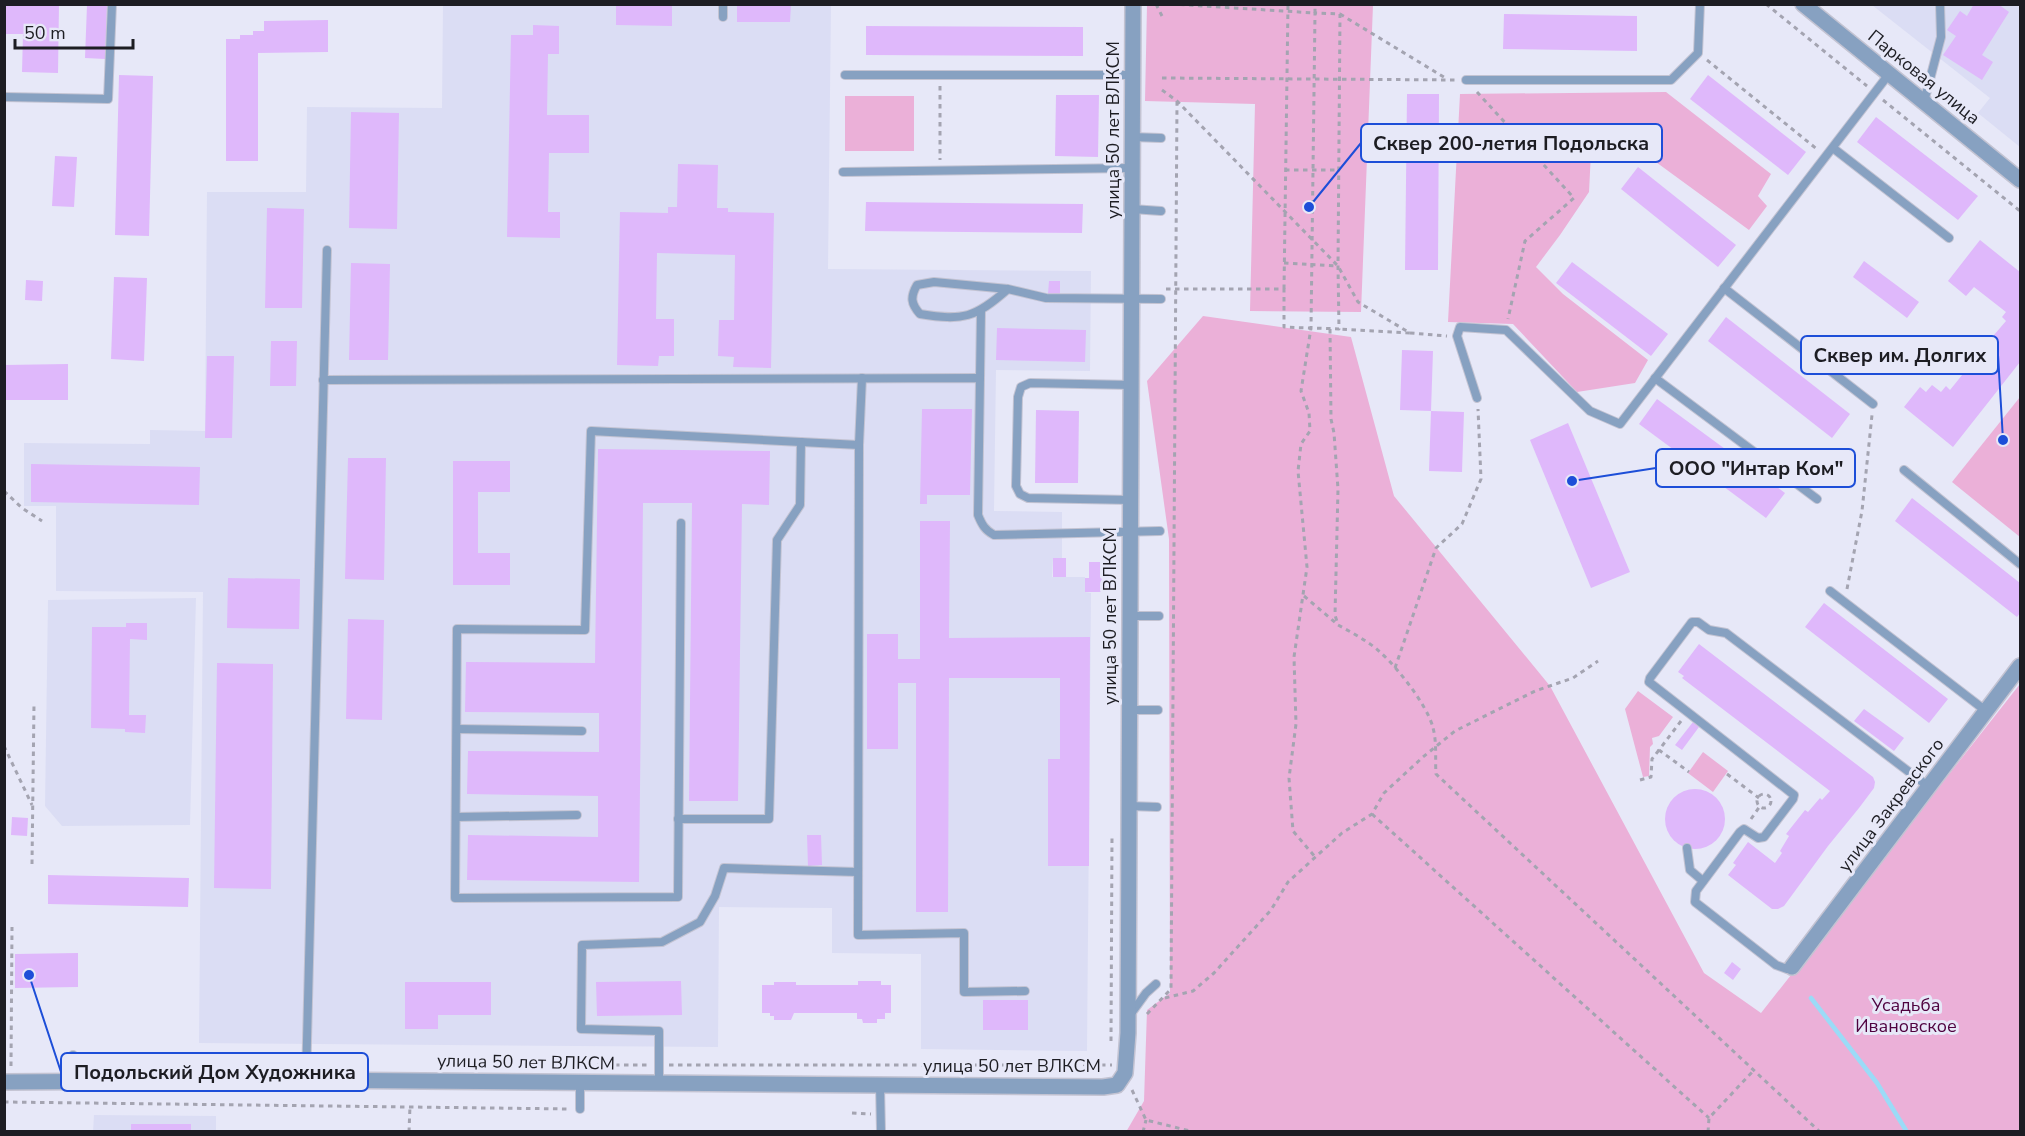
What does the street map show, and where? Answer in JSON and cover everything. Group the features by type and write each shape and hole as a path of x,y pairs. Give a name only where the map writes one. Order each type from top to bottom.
{"street":[{"name":"улица 50 лет ВЛКСМ","path":"4,1082 306,1080 1103,1087 1117,1085 1125,1073 1128,1026 1133,4"},
{"name":"Парковая улица","path":"1803,4 2020,180"},
{"name":"улица Закревского","path":"1792,967 2020,666"}],"lane":[{"path":"4,97 108,99 112,4"},
{"path":"723,4 723,17"},
{"path":"1467,80 1671,80 1698,53 1700,4"},
{"path":"1924,102 1941,37 1940,4"},
{"path":"1477,398 1457,336 1460,327 1506,330 1590,411 1620,424 1889,74"},
{"path":"845,75 1133,75"},
{"path":"1132,137 1161,138"},
{"path":"1833,148 1949,237"},
{"path":"843,172 1132,168"},
{"path":"1132,209 1161,210"},
{"path":"306,1080 327,250"},
{"path":"1008,289 981,310 967,317 950,319 920,314 913,307 911,300 917,285 934,282 1008,289 1046,298 1161,298"},
{"path":"1724,288 1873,404"},
{"path":"981,310 978,515 982,525 994,535 1160,531"},
{"path":"862,378 859,445 858,935 964,933 964,992 1025,991"},
{"path":"324,380 980,378"},
{"path":"1655,378 1817,500"},
{"path":"1131,500 1028,498 1020,494 1016,486 1018,397 1021,387 1030,383 1132,384"},
{"path":"681,523 678,897 455,898 458,629 585,630 591,431 859,445"},
{"path":"678,819 769,819 777,540 800,505 801,442"},
{"path":"1904,470 2020,564"},
{"path":"1830,591 1986,711"},
{"path":"1130,616 1159,616"},
{"path":"1792,967 1787,969 1776,965 1698,906 1694,897 1703,881 1744,829 1761,839 1794,795 1649,682 1650,678 1695,621 1709,630 1726,633 1929,787"},
{"path":"1129,710 1158,710"},
{"path":"456,729 582,731"},
{"path":"1129,806 1157,807"},
{"path":"456,817 577,815"},
{"path":"1688,848 1690,870 1703,881"},
{"path":"659,1083 659,1031 581,1029 582,945 662,942 700,922 715,896 724,868 858,872"},
{"path":"1128,1026 1146,993 1156,984"},
{"path":"73,1055 73,1082"},
{"path":"580,1082 580,1109"},
{"path":"880,1085 881,1131"}],"path":[{"path":"1092,4 1119,4"},
{"path":"1156,4 1162,16"},
{"path":"1162,78 1448,80 1340,14 1171,4"},
{"path":"1288,4 1284,327 1457,336"},
{"path":"1315,4 1311,328 1301,391 1309,413 1310,431 1301,444 1298,471 1307,567 1294,657 1296,724 1289,778 1293,831 1316,858"},
{"path":"1766,4 2020,211"},
{"path":"1340,14 1338,266 1340,329"},
{"path":"1698,53 1826,156"},
{"path":"940,75 940,171"},
{"path":"1467,80 1574,198 1524,241 1506,330"},
{"path":"1162,90 1177,100 1338,266 1358,302 1410,333"},
{"path":"1128,1026 1171,989 1177,100"},
{"path":"1285,170 1340,170"},
{"path":"1284,263 1338,266"},
{"path":"1161,289 1284,289"},
{"path":"1330,329 1331,419 1338,489 1335,615 1338,625"},
{"path":"1395,668 1436,548 1462,524 1481,479 1477,398"},
{"path":"1844,602 1862,511 1873,404"},
{"path":"4,491 22,508 42,521"},
{"path":"1304,596 1338,625 1371,644 1395,668 1415,693 1426,709 1434,729 1436,774 1820,1131"},
{"path":"1165,998 1193,991 1214,973 1271,910 1288,882 1342,833 1372,814 1384,793 1455,731 1535,691 1573,678 1598,661"},
{"path":"32,864 34,704"},
{"path":"1640,780 1651,777 1652,759 1688,713"},
{"path":"4,746 33,807"},
{"path":"1659,750 1689,772"},
{"path":"1727,774 1759,798"},
{"path":"1765,794 1771,798 1769,806 1760,806 1759,798 1765,794"},
{"path":"1744,829 1760,806"},
{"path":"1372,814 1709,1118"},
{"path":"10,1067 12,927"},
{"path":"1708,1131 1709,1118 1754,1070"},
{"path":"1125,1073 1146,1120 1143,1131"},
{"path":"4,1102 580,1109"},
{"path":"409,1131 410,1106"},
{"path":"852,1113 881,1114"},
{"path":"1146,1120 1194,1131"}],"shaded area":[{"path":"443,5 831,5 828,269 1091,271 1090,371 996,370 994,511 1062,512 1062,558 1053,558 1052,577 1085,577 1085,592 1091,593 1087,1051 921,1049 921,954 832,953 832,908 719,907 718,1047 199,1043 203,592 56,591 56,506 24,506 24,443 150,444 150,430 205,431 207,192 306,192 307,107 442,108"},
{"path":"1872,5 2020,5 2020,147 1978,113 1990,98"},
{"path":"196,598 190,825 62,826 45,806 48,600"},
{"path":"94,1115 216,1116 216,1131 93,1132"}],"green space":[{"path":"1147,5 1373,5 1361,312 1250,311 1255,104 1145,101"},
{"path":"1666,92 1771,174 1758,196 1767,206 1749,230 1634,146 1591,152 1589,192 1536,267 1563,294 1648,360 1635,383 1577,392 1513,324 1448,322 1460,94"},
{"path":"845,96 914,96 914,151 845,151"},
{"name":"Усадьба Ивановское","path":"1203,316 1351,337 1394,496 1550,686 1704,973 1761,1013 2020,684 2020,1131 1126,1132 1144,1101 1147,1010 1170,993 1169,539 1147,381"},
{"path":"2020,397 2020,537 1952,482"},
{"path":"1638,691 1673,717 1659,736 1652,738 1649,776 1643,777 1625,709"},
{"path":"1703,752 1728,771 1713,792 1688,773"}],"building":[{"path":"4,4 59,4 58,73 22,72 23,34 4,34"},
{"path":"616,4 672,4 672,26 616,25"},
{"path":"737,4 791,4 790,22 737,22"},
{"path":"1974,4 1986,6 1998,4 2009,12 1982,55 1993,62 1982,80 1943,55 1956,36 1947,30 1960,11 1967,16"},
{"path":"87,5 107,5 105,59 85,58"},
{"path":"1504,14 1637,16 1637,51 1503,49"},
{"path":"328,20 328,52 258,53 258,161 226,161 226,39 240,39 240,35 253,35 253,31 264,31 264,21"},
{"path":"533,25 559,26 559,54 548,54 547,115 589,115 589,153 549,153 548,212 560,212 560,238 507,237 511,35 533,35"},
{"path":"866,26 1083,27 1083,56 866,55"},
{"path":"119,75 153,76 149,236 115,235"},
{"path":"1708,75 1806,152 1788,175 1690,99"},
{"path":"1407,94 1439,94 1438,270 1405,270"},
{"path":"1056,95 1099,95 1098,157 1055,156"},
{"path":"351,112 399,113 397,229 349,228"},
{"path":"1876,117 1978,196 1958,220 1857,142"},
{"path":"55,156 77,157 74,207 52,206"},
{"path":"678,164 718,165 717,208 728,208 728,212 774,213 771,368 733,367 734,357 718,356 719,320 734,320 735,255 657,253 656,319 674,319 674,356 659,356 658,366 617,365 620,212 668,213 668,207 677,207"},
{"path":"1638,167 1736,245 1718,267 1621,189"},
{"path":"866,202 1083,204 1082,233 865,231"},
{"path":"267,208 304,209 302,308 265,308"},
{"path":"1980,240 2020,272 2020,362 1953,447 1904,407 1920,387 1926,392 1932,385 1941,392 1946,386 1950,390 1967,369 1964,366 1967,362 1969,364 1983,347 1981,345 1985,340 1988,342 2006,321 2002,317 2006,312 1974,287 1966,296 1948,281"},
{"path":"1864,261 1919,302 1907,318 1853,277"},
{"path":"1572,262 1668,334 1651,356 1556,283"},
{"path":"351,263 390,264 388,360 349,360"},
{"path":"114,277 147,278 144,361 111,359"},
{"path":"26,280 43,281 42,301 25,300"},
{"path":"1049,281 1060,281 1060,294 1048,294"},
{"path":"1726,317 1850,414 1832,438 1708,341"},
{"path":"997,328 1086,330 1085,362 996,360"},
{"path":"271,341 297,341 296,386 270,386"},
{"path":"1402,350 1433,351 1431,411 1400,410"},
{"path":"207,356 234,356 232,438 205,438"},
{"path":"68,364 68,400 4,400 4,365"},
{"path":"1657,399 1785,493 1766,518 1639,424"},
{"path":"922,409 972,409 970,495 927,495 927,504 920,504"},
{"path":"1036,410 1079,411 1078,483 1035,483"},
{"path":"1431,411 1464,412 1462,472 1429,471"},
{"path":"1568,423 1630,572 1591,588 1530,440"},
{"path":"598,449 770,451 769,505 742,504 738,801 689,801 692,503 643,503 639,882 467,880 468,835 598,837 598,796 467,794 468,751 599,752 599,713 465,712 466,662 595,663"},
{"path":"348,458 386,458 384,580 345,579"},
{"path":"453,461 510,461 510,492 478,492 478,553 510,553 510,585 453,585"},
{"path":"31,464 200,467 199,505 31,502"},
{"path":"1912,498 2020,583 2020,613 2017,617 1895,521"},
{"path":"920,521 950,521 949,638 1090,637 1089,866 1048,866 1048,759 1060,759 1060,678 949,678 948,912 916,912 916,683 898,683 898,749 867,749 867,634 898,634 898,659 920,659"},
{"path":"1053,558 1066,558 1066,577 1053,577"},
{"path":"1089,562 1102,562 1102,592 1085,592 1085,578 1089,578"},
{"path":"228,578 300,579 299,629 227,628"},
{"path":"1824,603 1948,699 1929,723 1805,627"},
{"path":"348,619 384,620 382,720 346,719"},
{"path":"126,623 147,623 147,640 130,639 129,715 146,715 145,733 125,732 125,729 91,728 92,627 126,627"},
{"path":"1699,644 1873,777 1875,782 1874,788 1859,808 1784,906 1778,909 1772,909 1728,875 1736,865 1733,863 1748,842 1775,863 1789,836 1786,834 1805,810 1808,812 1820,798 1822,800 1830,791 1682,678 1684,676 1678,672"},
{"path":"217,663 273,664 271,889 214,888"},
{"path":"1864,709 1904,738 1894,751 1854,721"},
{"path":"1693,722 1699,727 1682,750 1675,745"},
{"path":"1695,789 1712,794 1720,802 1725,819 1720,836 1712,844 1695,849 1678,844 1670,836 1665,819 1670,802 1678,794"},
{"path":"12,817 28,818 27,836 11,835"},
{"path":"807,835 821,835 822,865 808,866"},
{"path":"48,875 189,878 188,907 48,904"},
{"path":"78,953 78,987 15,988 15,954"},
{"path":"1732,962 1741,969 1733,980 1724,973"},
{"path":"681,981 682,1015 597,1016 596,982"},
{"path":"858,981 881,981 881,985 891,985 891,1013 885,1013 885,1019 877,1019 877,1023 863,1023 862,1019 857,1019 857,1013 794,1013 791,1020 774,1020 774,1016 770,1016 770,1013 762,1013 762,985 774,985 774,982 796,982 796,985 858,985"},
{"path":"405,982 491,982 491,1015 438,1015 438,1029 405,1029"},
{"path":"983,1000 1028,1000 1028,1030 983,1030"},
{"path":"131,1124 191,1124 191,1132 131,1132"}],"waterway":[{"path":"1811,998 1877,1083 1907,1132"}],"place":[{"name":"Сквер 200-летия Подольска","path":"1309,207"},
{"name":"Сквер им. Долгих","path":"2003,440"},
{"name":"ООО \"Интар Ком\"","path":"1572,481"},
{"name":"Подольский Дом Художника","path":"29,975"}]}
